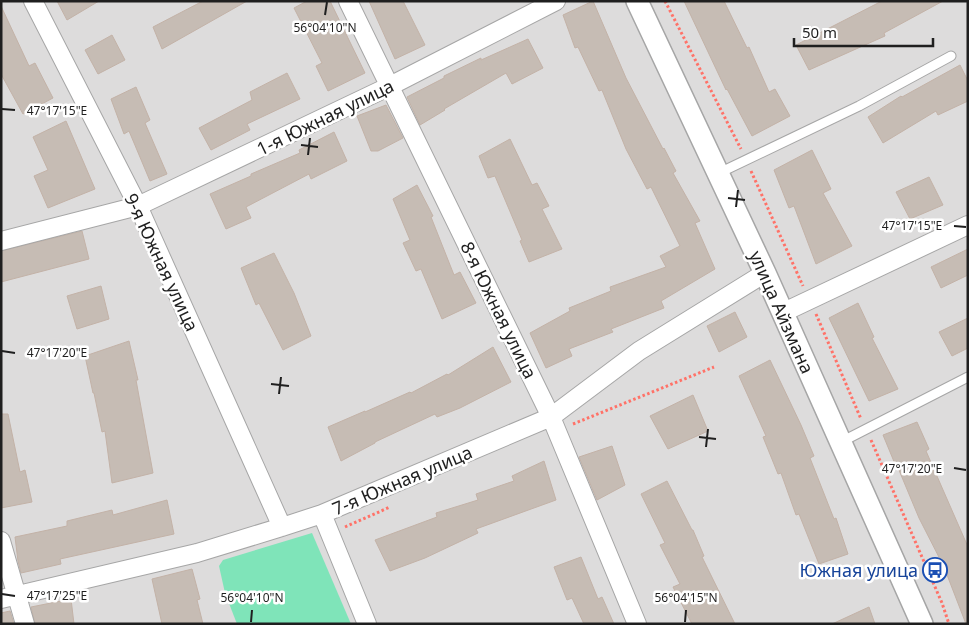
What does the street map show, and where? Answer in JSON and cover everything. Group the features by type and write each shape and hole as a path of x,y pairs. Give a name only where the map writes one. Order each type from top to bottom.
{"street":[{"name":"9-я Южная улица","path":"33,1 138,206 282,527"},
{"name":"8-я Южная улица","path":"348,1 551,417 637,624"},
{"name":"1-я Южная улица","path":"1,241 138,206 390,86 556,1"},
{"name":"улица Айзмана","path":"637,1 765,273 922,624"},
{"path":"782,313 968,226"},
{"name":"7-я Южная улица","path":"9,597 197,553 322,514 551,417 639,351 765,273"},
{"path":"322,514 367,624"},
{"path":"1,540 9,597 25,624"}],"lane":[{"path":"718,174 858,106 951,56"},
{"path":"841,442 968,377"}],"shaded area":[{"path":"1,1 968,1 968,624 1,624"}],"green space":[{"path":"312,533 351,624 237,624 225,593 219,566 223,560"}],"building":[{"path":"57,1 99,1 67,20"},
{"path":"203,1 247,1 162,49 153,27"},
{"path":"307,1 330,1 365,73 328,91 316,66 322,63 294,8"},
{"path":"369,1 403,1 425,45 395,59"},
{"path":"593,1 626,78 676,171 673,173 700,221 695,223 715,269 661,301 664,308 611,329 613,332 569,349 572,356 546,368 530,333 570,311 569,308 611,291 610,287 666,267 660,256 680,246 651,187 647,189 626,149 602,90 599,91 578,47 575,48 563,15"},
{"path":"684,1 724,1 747,48 749,47 769,92 775,89 790,116 752,136 726,90"},
{"path":"882,1 943,1 884,33 885,36 809,70 796,45"},
{"path":"1,6 29,66 35,63 53,98 23,114 1,74"},
{"path":"112,35 125,60 98,74 85,50"},
{"path":"528,39 543,68 512,84 506,73 420,125 407,97 481,58 481,60"},
{"path":"960,65 968,81 968,101 938,115 936,111 883,143 868,117 901,96"},
{"path":"287,73 300,99 247,124 250,130 211,150 199,128 252,100 250,92"},
{"path":"136,87 150,120 145,123 167,174 150,181 129,131 124,134 111,99"},
{"path":"386,105 403,138 378,151 371,151 357,116"},
{"path":"66,121 95,189 48,208 34,176 48,170 33,137"},
{"path":"334,132 347,161 311,179 309,174 246,207 251,218 226,229 210,194 300,153 299,150"},
{"path":"510,139 532,185 537,183 549,206 542,209 562,249 529,262 520,241 522,240 495,176 488,178 479,156"},
{"path":"812,150 831,189 823,193 852,246 816,264 794,206 789,208 774,170"},
{"path":"929,177 943,205 910,219 896,192"},
{"path":"417,185 433,216 431,217 454,275 460,272 476,303 442,319 421,269 416,271 403,243 410,240 393,199"},
{"path":"82,231 89,259 1,282 1,251"},
{"path":"968,249 968,275 941,288 931,267"},
{"path":"274,253 294,293 311,336 283,350 259,303 256,305 241,268"},
{"path":"101,286 109,319 77,329 67,296"},
{"path":"858,303 874,337 872,338 898,389 869,401 829,318"},
{"path":"735,312 747,337 719,352 707,326"},
{"path":"968,318 968,348 952,356 939,332"},
{"path":"129,341 138,380 136,380 153,473 112,483 105,431 102,432 85,356"},
{"path":"493,347 511,382 460,408 437,417 435,414 375,442 341,461 328,427 411,393 448,375"},
{"path":"770,360 814,456 810,458 834,519 836,518 848,554 819,564 799,514 796,515 781,473 778,474 763,437 766,436 739,376"},
{"path":"693,395 708,431 668,449 650,416"},
{"path":"1,414 8,414 20,472 25,470 32,502 1,508"},
{"path":"917,422 929,449 926,451 968,547 968,624 966,624 944,567 919,518 883,435"},
{"path":"612,446 625,485 597,500 579,457"},
{"path":"544,461 556,500 476,529 478,533 425,558 390,571 375,540 437,517 436,513 478,500 476,494 514,481 512,476"},
{"path":"667,481 693,530 704,556 702,557 735,624 692,624 673,587 680,584 660,545 665,543 641,494"},
{"path":"167,500 174,534 60,559 61,564 21,573 15,537 67,526 67,521 112,510 113,515"},
{"path":"581,557 598,599 602,597 614,624 584,624 572,598 567,600 554,567"},
{"path":"192,569 200,599 197,600 203,624 162,624 152,579"},
{"path":"71,599 74,624 35,624 31,607"},
{"path":"869,607 875,624 832,624"},
{"path":"10,611 14,624 1,624 1,613"}],"place":[{"name":"Южная улица","path":"935,570"}]}
